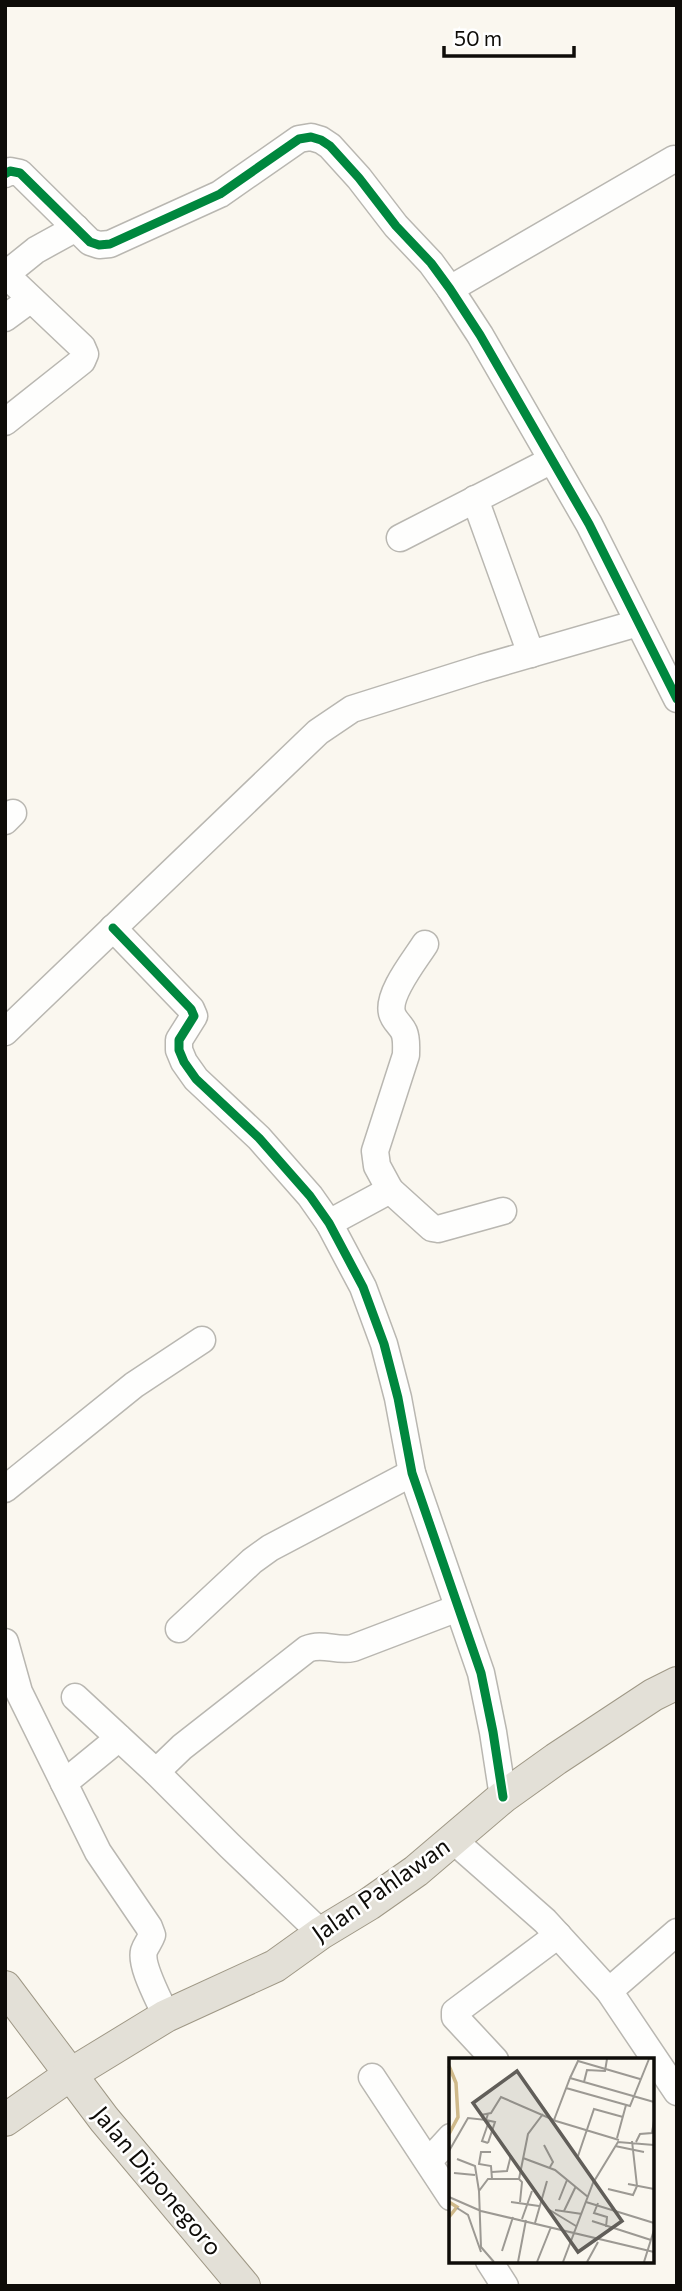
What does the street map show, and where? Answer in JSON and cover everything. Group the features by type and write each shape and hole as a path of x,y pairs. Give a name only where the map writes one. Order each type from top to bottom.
{"main road":[{"name":"Jalan Pahlawan","path":"5,2120 71,2074 166,2016 275,1966 416,1871 503,1797 598,1730 677,1683"},
{"name":"Jalan Diponegoro","path":"5,1987 104,2119 244,2286"}],"street":[{"path":"5,174 10,171 20,173 90,242 99,245 110,244 220,194 299,139 311,137 330,146 396,226 431,262 480,335 589,524 677,699"},
{"path":"450,289 674,159"},
{"path":"5,422 82,361 85,354 82,347 5,275 36,250 76,228"},
{"path":"5,318 31,299"},
{"path":"400,538 552,460"},
{"path":"475,499 531,654"},
{"path":"5,1032 318,732 334,720 352,709 638,623"},
{"path":"113,928 191,1009 194,1016 179,1040 179,1051 196,1079 259,1138 310,1196 329,1223 363,1287 384,1344 398,1398 412,1473 481,1673 503,1797"},
{"path":"425,943 393,996 393,1016 404,1031 406,1055 375,1151 377,1166 390,1190 432,1228 438,1229 503,1211"},
{"path":"329,1223 390,1190"},
{"path":"5,1489 134,1385 202,1340"},
{"path":"179,1629 252,1561 270,1548 412,1473"},
{"path":"156,1772 202,1730 307,1649 315,1645 343,1650 353,1648 458,1608"},
{"path":"5,1642 19,1692 98,1852 149,1927 152,1935 144,1952 145,1965 166,2016"},
{"path":"75,1697 321,1933"},
{"path":"64,1783 119,1738"},
{"path":"453,1840 558,1935 609,1992 654,2058"},
{"path":"609,1992 677,1932"},
{"path":"493,2058 455,2017 455,2012 558,1935"},
{"path":"654,2058 677,2092"},
{"path":"372,2077 449,2194"},
{"path":"429,2161 449,2139"},
{"path":"490,2263 505,2286"}],"cycle path":[{"path":"5,174 10,171 20,173 90,242 99,245 110,244 220,194 299,139 311,137 330,146 396,226 431,263 480,335 589,524 677,699"},
{"path":"113,928 191,1009 194,1016 179,1040 179,1050 184,1062 196,1079 259,1138 310,1196 329,1223 363,1287 384,1344 398,1398 412,1473 481,1673 503,1797"}]}
